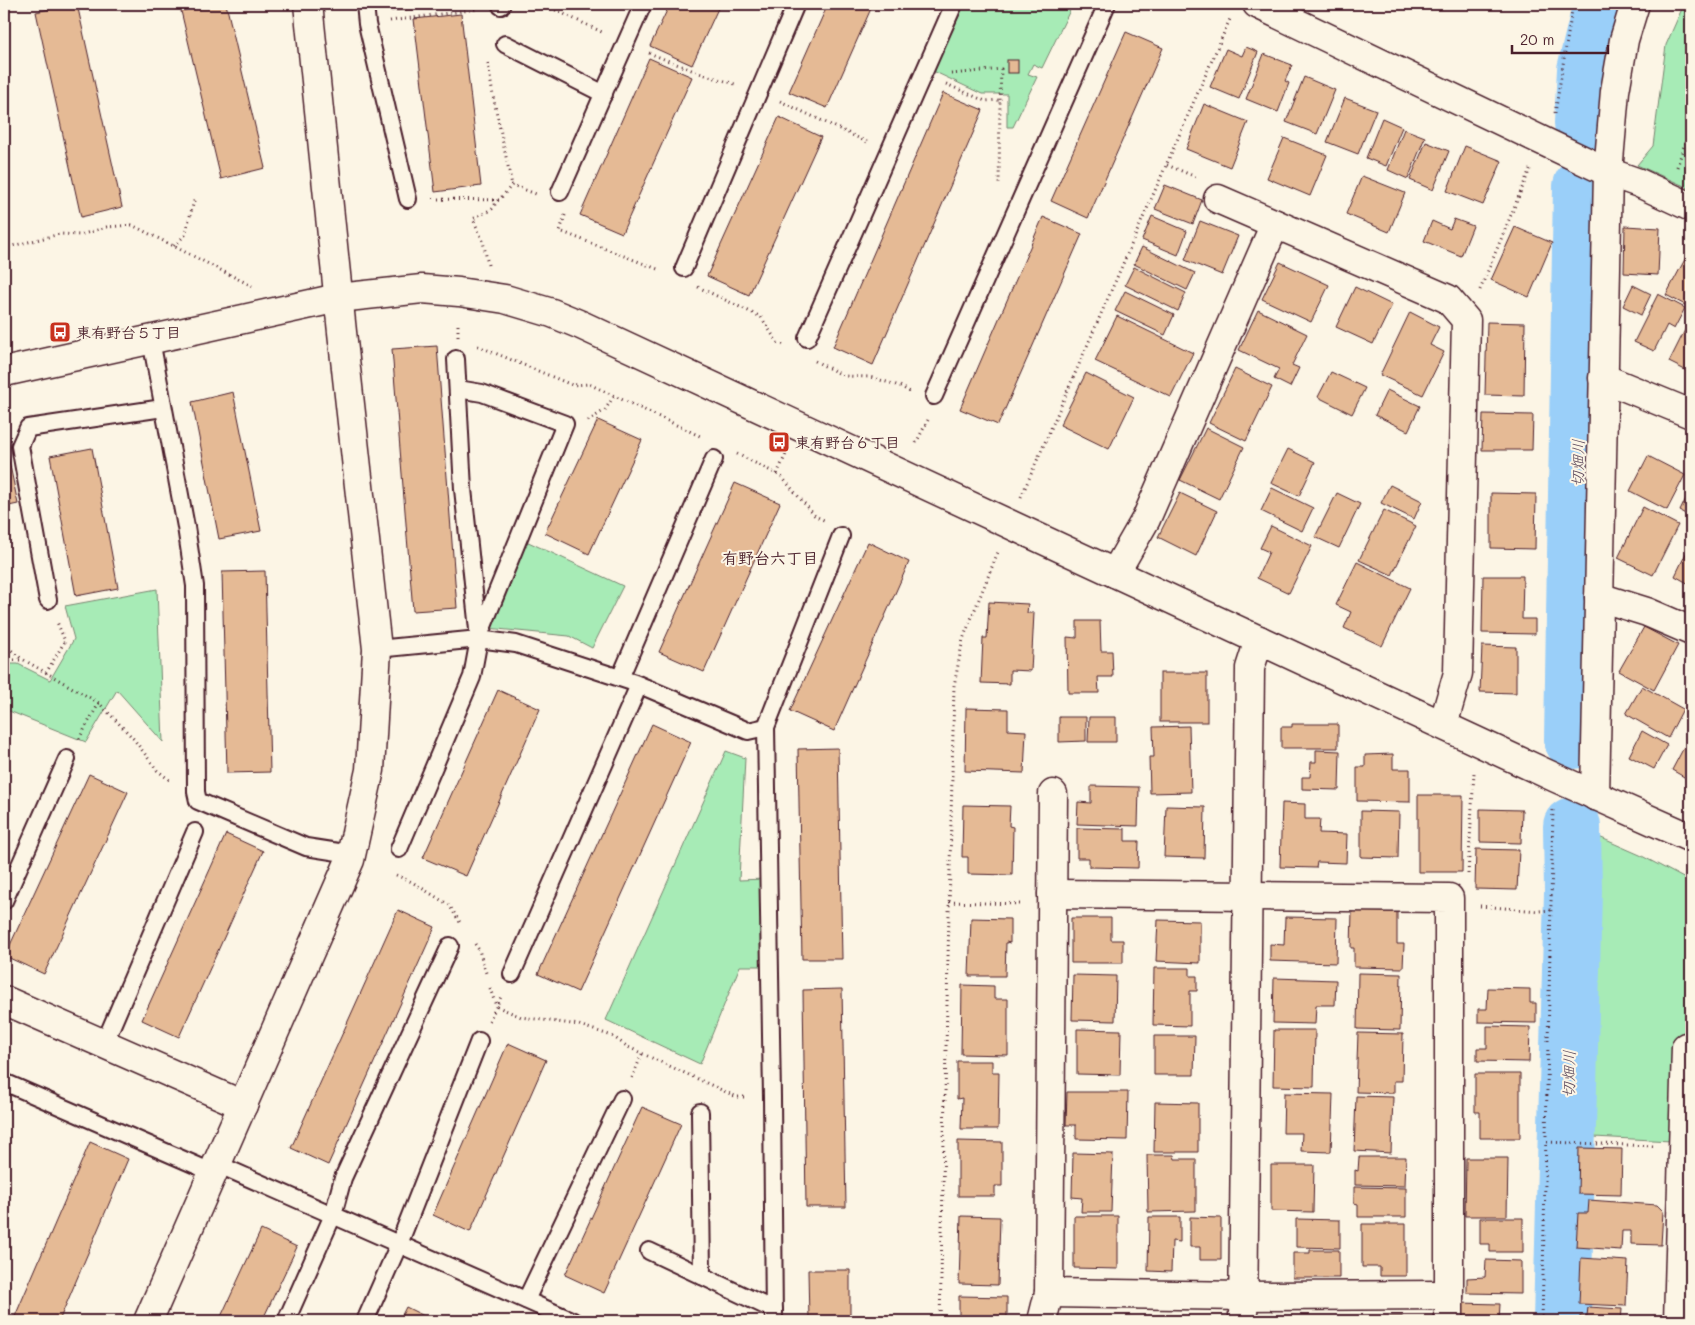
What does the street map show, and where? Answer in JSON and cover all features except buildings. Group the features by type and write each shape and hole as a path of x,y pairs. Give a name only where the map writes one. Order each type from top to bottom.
{"street":[{"path":"148,1321 350,860 370,770 377,649 308,4"},
{"path":"1595,796 1608,172 1615,91 1624,40 1635,4"},
{"path":"1245,9 1608,172 1639,183 1691,207"},
{"path":"1218,199 1448,299 1466,320 1458,674 1443,725"},
{"path":"1115,573 1146,520 1275,224"},
{"path":"4,372 338,298 422,290 459,292 505,299 552,313 581,325 1595,796 1691,838"},
{"path":"1603,378 1691,414"},
{"path":"1599,598 1647,612 1691,632"},
{"path":"1244,1308 1250,668 1259,640"},
{"path":"1042,1321 1049,1293 1053,794"},
{"path":"1049,1293 1244,1308 1449,1308 1450,898 1248,896 1052,900"},
{"path":"4,1000 243,1106"},
{"path":"1678,1321 1687,1189 1683,1149 1686,1047"}],"lane":[{"path":"365,4 367,24 408,199"},
{"path":"560,192 643,4"},
{"path":"684,268 796,4"},
{"path":"807,338 929,76 954,4"},
{"path":"934,396 1107,4"},
{"path":"505,44 604,94"},
{"path":"151,340 186,527 195,586 196,792 198,801 306,847 351,854"},
{"path":"456,359 463,489 478,638"},
{"path":"399,849 472,677 478,638 565,424 482,393 458,389"},
{"path":"48,600 20,446 28,428 163,408"},
{"path":"620,678 714,459"},
{"path":"650,1251 702,1276 774,1316 766,727 840,536"},
{"path":"377,649 478,638 516,644 639,685 748,731 766,727"},
{"path":"512,974 639,685"},
{"path":"4,901 67,759"},
{"path":"104,1044 195,832"},
{"path":"286,1321 334,1214 343,1178 450,946"},
{"path":"365,1321 399,1244 479,1041"},
{"path":"4,1082 334,1214 533,1309 573,1321"},
{"path":"533,1309 622,1099"},
{"path":"700,1112 702,1276"}],"path":[{"path":"1555,117 1573,4"},
{"path":"1020,499 1245,9"},
{"path":"488,59 493,96 512,185"},
{"path":"929,76 1001,69 999,191 1019,202"},
{"path":"929,76 985,101 1000,100"},
{"path":"1681,151 1691,126"},
{"path":"1459,312 1479,293 1533,163"},
{"path":"174,246 185,235 195,197"},
{"path":"488,265 483,241 473,219 492,209 498,200"},
{"path":"4,248 60,234 80,235 107,227 132,225 255,287"},
{"path":"458,324 458,342"},
{"path":"473,345 572,385 589,384 705,438"},
{"path":"565,424 576,429 604,410 614,396"},
{"path":"916,444 931,414"},
{"path":"777,474 786,453"},
{"path":"736,454 781,476 815,516 843,530 840,536"},
{"path":"940,1321 954,686 963,639 999,551"},
{"path":"46,673 65,641 48,600"},
{"path":"4,644 24,660 99,703 132,737 157,770 188,796 198,801"},
{"path":"4,660 24,660"},
{"path":"67,759 99,703"},
{"path":"1467,882 1474,770"},
{"path":"1542,1321 1553,804"},
{"path":"351,854 412,882 449,905 463,926"},
{"path":"949,902 1052,900"},
{"path":"1476,905 1539,911 1551,910"},
{"path":"472,940 479,950 487,978"},
{"path":"479,1041 512,974"},
{"path":"490,988 496,1006 521,1016 579,1025 612,1036 628,1047 737,1097 772,1097"},
{"path":"1546,1142 1683,1149"}],"green space":[{"path":"965,4 1073,4 1042,68 1033,64 1028,74 1037,77 1013,127 1007,127 1007,94 982,94 933,71"},
{"path":"1684,4 1691,4 1691,189 1637,165 1653,146 1666,45"},
{"path":"524,540 623,586 592,648 569,636 487,628"},
{"path":"157,589 163,742 117,690 86,742 4,709 4,664 18,664 50,680 74,639 65,606"},
{"path":"726,751 745,758 739,880 765,879 764,966 740,966 700,1064 606,1020"},
{"path":"1581,829 1640,855 1691,882 1691,1142 1574,1136"}],"waterway":[{"name":"切畑川","path":"1583,123 1586,70 1602,4"},
{"name":"切畑川","path":"1573,740 1582,186"},
{"name":"切畑川","path":"1562,1321 1573,892 1572,826"}],"place":[{"name":"東有野台５丁目","path":"60,332"},
{"name":"東有野台６丁目","path":"779,442"}],"district":[{"name":"有野台六丁目","path":"770,557"}]}
